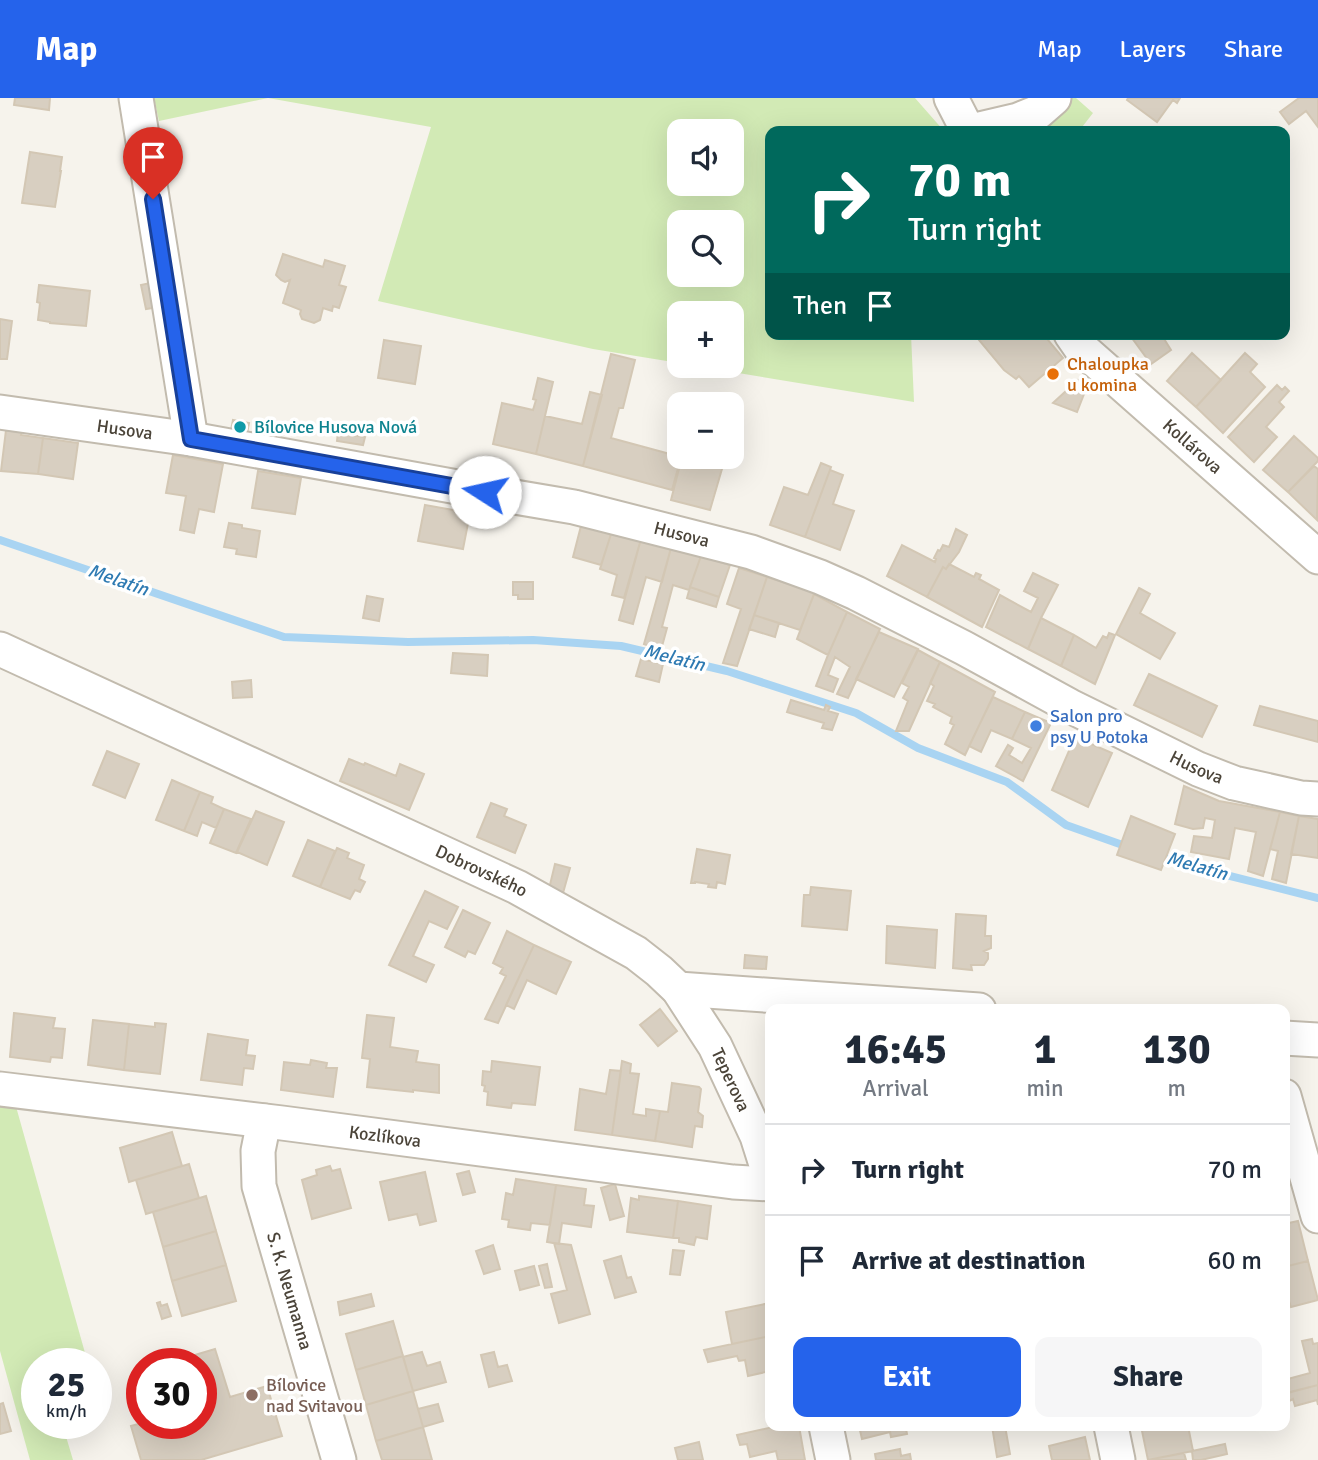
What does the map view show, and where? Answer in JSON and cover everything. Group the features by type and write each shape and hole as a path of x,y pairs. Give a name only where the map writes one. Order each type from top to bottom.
{"street":[{"path":"136,98 191,439"},
{"path":"951,98 967,126"},
{"path":"992,126 1038,112 1054,98"},
{"name":"Kollárova","path":"1075,340 1318,556"},
{"name":"Husova","path":"0,412 191,439 574,506 751,552 856,593 1070,706 1198,769 1234,783 1301,799 1318,799"},
{"name":"Dobrovského","path":"0,649 517,887 636,953 678,989"},
{"path":"678,989 893,1004"},
{"name":"Teperova","path":"678,989 715,1045 757,1136 765,1161"},
{"path":"1290,1038 1318,1040"},
{"name":"Kozlíkova","path":"0,1088 733,1182 765,1184"},
{"path":"1290,1117 1318,1216"},
{"name":"S. K. Neumanna","path":"264,1121 258,1151 259,1186 339,1460"},
{"path":"827,1431 833,1460"},
{"path":"1112,1431 1118,1460"}],"green space":[{"path":"154,98 268,98 159,121"},
{"path":"268,98 915,98 940,126 765,126 765,340 911,340 914,402 744,374 744,301 667,301 667,361 593,349 378,301 431,127"},
{"path":"1072,98 1076,98 1093,113 1083,126 1030,126 1041,123"},
{"path":"0,1101 15,1103 84,1348 21,1348 21,1427 0,1351"},
{"path":"24,1439 67,1439 73,1460 30,1460"}],"building":[{"path":"15,98 50,98 49,110 14,105"},
{"path":"1180,98 1177,103 1173,100 1157,122 1127,100"},
{"path":"1299,98 1318,98 1318,127 1306,111 1289,124 1280,112"},
{"path":"30,152 62,157 55,207 22,203"},
{"path":"283,254 323,267 325,260 345,266 339,285 346,287 339,308 333,306 332,311 323,308 320,320 314,323 302,319 301,310 283,303 290,280 285,282 276,275"},
{"path":"155,282 159,307 146,309 141,285"},
{"path":"39,285 90,291 86,326 38,320"},
{"path":"0,319 12,321 7,359 0,359"},
{"path":"384,340 421,346 415,384 378,378"},
{"path":"979,340 1048,340 1063,358 1029,387 1019,376 1016,379 1004,370"},
{"path":"1133,340 1165,340 1171,350 1151,364"},
{"path":"1192,353 1221,380 1196,407 1167,381"},
{"path":"1245,353 1257,364 1250,372 1265,387 1223,433 1196,407"},
{"path":"611,354 635,360 623,408 619,408 611,438 667,453 667,469 678,469 672,490 583,466"},
{"path":"538,378 553,382 536,454 493,444 502,403 533,410"},
{"path":"1078,380 1086,389 1077,412 1053,403"},
{"path":"1277,385 1282,390 1285,387 1289,391 1279,402 1284,407 1266,427 1277,437 1254,462 1228,437"},
{"path":"590,392 602,395 583,466 536,454 545,416 582,424"},
{"name":"Bílovice Husova Nová","path":"233,420 249,423 247,433 231,430"},
{"path":"6,430 22,431 21,435 43,438 38,474 1,471"},
{"path":"338,433 365,437 363,445 337,441"},
{"path":"1294,436 1318,461 1288,492 1263,470"},
{"path":"43,438 78,443 73,479 38,474"},
{"path":"173,455 223,464 214,512 199,509 194,533 180,530 186,496 166,493"},
{"path":"821,463 831,467 805,537 770,525 784,487 808,495"},
{"path":"1314,466 1318,469 1317,520 1288,492"},
{"path":"679,469 722,469 710,510 671,500"},
{"path":"830,470 843,475 833,504 854,511 840,550 805,537"},
{"path":"258,471 301,478 295,514 252,508"},
{"path":"425,505 470,513 463,549 418,541"},
{"path":"582,522 612,531 601,565 573,557"},
{"path":"229,523 260,531 256,557 236,554 237,549 224,547"},
{"path":"956,529 967,535 959,552 946,569 943,567 927,597 887,576 902,545 935,562 938,550 940,551 943,545 949,547"},
{"path":"612,531 641,539 624,598 612,595 617,575 600,569"},
{"path":"641,539 671,548 662,582 646,577 633,624 619,620"},
{"path":"671,548 701,556 689,590 673,585 662,627 667,628 661,650 644,644"},
{"path":"701,556 730,565 719,597 690,587"},
{"path":"949,564 974,577 976,573 981,575 979,579 999,590 982,627 927,597 943,567 946,569"},
{"path":"739,568 767,577 737,666 723,663 741,609 727,604"},
{"path":"1033,573 1058,585 1028,649 986,627 1000,595 1031,612 1038,598 1024,591"},
{"path":"767,577 815,592 800,630 754,615"},
{"path":"513,582 533,582 533,599 518,599 518,595 513,595"},
{"path":"690,587 719,597 716,607 687,598"},
{"path":"1139,588 1150,594 1140,613 1175,633 1160,659 1116,634"},
{"path":"814,594 847,612 828,655 797,639"},
{"path":"367,596 383,599 379,621 363,618"},
{"path":"847,612 880,629 848,698 837,694 850,667 835,657 828,675 838,679 833,692 816,686"},
{"path":"754,615 779,623 775,637 749,629"},
{"path":"1041,618 1074,635 1061,666 1028,649"},
{"path":"879,632 918,649 894,697 856,679"},
{"path":"1109,633 1115,635 1095,684 1061,666 1074,635 1096,648 1103,636 1107,638"},
{"path":"918,650 940,662 909,731 896,731 908,701 903,698 909,687 902,683"},
{"path":"453,653 488,655 487,676 451,673"},
{"path":"641,659 663,664 659,682 636,676"},
{"path":"940,662 995,692 965,755 945,744 954,725 950,723 952,717 927,701 934,686 930,683"},
{"path":"1149,674 1217,706 1202,737 1134,705"},
{"path":"251,680 252,697 233,698 232,682"},
{"path":"993,697 1025,712 1012,739 991,730 981,752 969,746"},
{"path":"791,700 824,710 826,705 830,707 828,711 838,714 832,730 822,728 824,723 787,712"},
{"path":"1260,706 1318,721 1318,742 1254,725"},
{"path":"1025,712 1051,723 1023,781 996,766 1008,745 1013,748 1009,755 1022,763 1031,748 1012,739"},
{"path":"1075,737 1112,753 1088,807 1052,790"},
{"path":"107,751 139,764 125,798 93,785"},
{"path":"349,759 396,776 400,764 424,774 409,810 340,781"},
{"path":"172,780 200,792 184,831 156,820"},
{"path":"1184,786 1219,801 1280,812 1263,876 1248,871 1256,832 1235,828 1229,859 1191,852 1194,836 1212,838 1215,820 1205,818 1203,828 1193,829 1175,824"},
{"path":"200,792 213,797 211,803 224,809 216,828 202,822 197,836 184,831"},
{"path":"491,803 507,809 504,816 526,825 515,853 477,837"},
{"path":"224,809 251,819 236,853 210,843"},
{"path":"256,811 284,822 267,865 237,852"},
{"path":"1280,812 1299,816 1286,883 1272,879 1278,851 1270,849"},
{"path":"1131,816 1175,834 1161,870 1117,855"},
{"path":"1299,816 1318,819 1318,858 1291,854"},
{"path":"308,840 335,851 320,887 293,876"},
{"path":"337,848 349,853 347,858 364,865 359,879 365,882 360,892 355,890 350,899 320,887"},
{"path":"697,849 730,855 725,884 717,882 716,888 708,887 709,884 691,883"},
{"path":"555,864 570,868 563,893 549,889"},
{"path":"811,887 851,891 847,930 802,926 804,895 810,895"},
{"path":"425,891 458,907 447,929 429,921 413,956 434,965 426,982 389,965"},
{"path":"463,910 490,923 475,954 468,951 465,957 445,947"},
{"path":"956,914 986,916 985,936 991,936 991,948 984,951 988,953 988,959 984,965 971,965 972,970 953,968"},
{"path":"887,926 937,930 935,968 886,963"},
{"path":"507,931 534,945 498,1023 485,1019 506,976 500,973 503,968 493,963"},
{"path":"534,945 571,962 556,994 527,980 514,1009 506,1005"},
{"path":"745,955 767,957 766,969 744,968"},
{"path":"660,1009 677,1031 658,1046 640,1025"},
{"path":"14,1013 55,1018 53,1028 65,1029 62,1058 51,1057 50,1062 10,1057"},
{"path":"367,1015 394,1018 390,1047 418,1051 416,1062 439,1065 439,1093 367,1087 370,1059 362,1058"},
{"path":"93,1020 129,1024 124,1070 88,1065"},
{"path":"155,1023 166,1024 160,1074 124,1070 129,1024 155,1027"},
{"path":"208,1034 248,1040 246,1055 255,1056 253,1069 244,1068 242,1085 201,1080"},
{"path":"311,1060 327,1063 326,1068 337,1068 333,1097 281,1090 284,1062 310,1065"},
{"path":"492,1061 540,1067 535,1105 512,1103 511,1108 487,1105 488,1092 484,1091 485,1086 482,1085 483,1071 491,1072"},
{"path":"622,1061 631,1064 630,1073 639,1074 633,1114 646,1116 646,1109 660,1111 655,1141 612,1135"},
{"path":"610,1070 621,1071 612,1135 575,1130 580,1089 606,1094"},
{"path":"672,1083 701,1089 698,1112 703,1116 702,1127 695,1126 692,1147 655,1141 660,1111 668,1112"},
{"path":"172,1132 182,1166 129,1182 120,1148"},
{"path":"189,1164 199,1198 146,1214 136,1180"},
{"path":"330,1166 332,1171 340,1169 351,1208 312,1219 302,1180 317,1175 316,1170"},
{"path":"469,1171 475,1192 463,1195 457,1174"},
{"path":"425,1172 436,1221 420,1225 417,1214 389,1220 380,1182"},
{"path":"516,1179 556,1185 550,1225 531,1223 530,1230 508,1227 509,1220 502,1219 506,1193 513,1195"},
{"path":"615,1184 624,1216 610,1220 601,1188"},
{"path":"556,1185 586,1189 584,1205 594,1206 591,1227 562,1223 559,1244 547,1242"},
{"path":"206,1196 216,1231 163,1247 153,1212"},
{"path":"639,1196 678,1201 673,1238 627,1232 631,1198 639,1200"},
{"path":"678,1201 711,1206 707,1239 696,1237 694,1245 673,1238"},
{"path":"1298,1221 1308,1261 1290,1266 1290,1223"},
{"path":"216,1231 226,1265 172,1281 163,1247"},
{"path":"554,1243 571,1245 590,1314 559,1323 551,1294 567,1290"},
{"path":"493,1245 500,1269 484,1274 476,1251"},
{"path":"673,1250 684,1251 680,1275 670,1274"},
{"path":"621,1256 627,1278 631,1277 636,1292 615,1298 604,1261"},
{"path":"1308,1261 1318,1300 1291,1307 1290,1266"},
{"path":"547,1264 552,1287 545,1288 539,1266"},
{"path":"226,1265 236,1301 182,1316 172,1281"},
{"path":"534,1266 539,1285 520,1290 515,1271"},
{"path":"371,1294 374,1306 340,1315 338,1302"},
{"path":"160,1302 161,1306 167,1304 171,1316 162,1319 157,1303"},
{"path":"765,1304 765,1337 732,1344 726,1312"},
{"path":"393,1321 403,1356 356,1370 346,1334"},
{"path":"765,1337 765,1372 748,1376 745,1360 739,1361 737,1356 708,1362 704,1350"},
{"path":"1312,1339 1313,1344 1318,1343 1318,1385 1290,1392 1290,1378 1310,1373 1302,1341"},
{"path":"422,1352 427,1366 440,1362 446,1382 413,1391 403,1357"},
{"path":"494,1352 498,1367 507,1365 512,1381 489,1387 481,1355"},
{"path":"217,1355 230,1397 267,1386 282,1436 201,1460 141,1460 135,1439 217,1439"},
{"path":"403,1356 413,1391 366,1405 356,1370"},
{"path":"1318,1385 1318,1405 1317,1400 1295,1406 1293,1399 1290,1400 1290,1392"},
{"path":"413,1391 423,1427 376,1441 366,1405"},
{"path":"3,1403 11,1431 0,1434 0,1404"},
{"path":"438,1404 443,1421 423,1427 418,1409"},
{"path":"423,1427 432,1460 382,1460 376,1441"},
{"path":"765,1429 765,1431 800,1431 805,1460 778,1460 776,1451 750,1457 747,1444 740,1445 737,1435"},
{"path":"860,1431 906,1431 907,1434 891,1437 890,1432 862,1439"},
{"path":"993,1431 1006,1431 1010,1454 997,1457"},
{"path":"1142,1431 1189,1431 1193,1451 1148,1460"},
{"path":"1085,1437 1090,1460 1052,1460 1049,1446"},
{"path":"699,1442 703,1460 678,1460 675,1448"},
{"path":"1225,1444 1227,1454 1193,1460 1192,1451"},
{"path":"900,1449 901,1456 910,1454 911,1460 876,1460 875,1454"},
{"path":"1184,1453 1186,1460 1148,1460"}],"waterway":[{"name":"Melatín","path":"0,540 284,637 408,642 533,640 621,646 727,671 856,713 918,748 1007,782 1066,825 1131,848"},
{"name":"Melatín","path":"1157,856 1318,898"}],"place":[{"name":"Chaloupka u komina","path":"1053,374"},
{"name":"Bílovice Husova Nová","path":"240,427"},
{"name":"Salon pro psy U Potoka","path":"1036,726"},
{"name":"Bílovice nad Svitavou","path":"252,1395"}],"route":[{"path":"153,199 191,439 485,492"}]}
